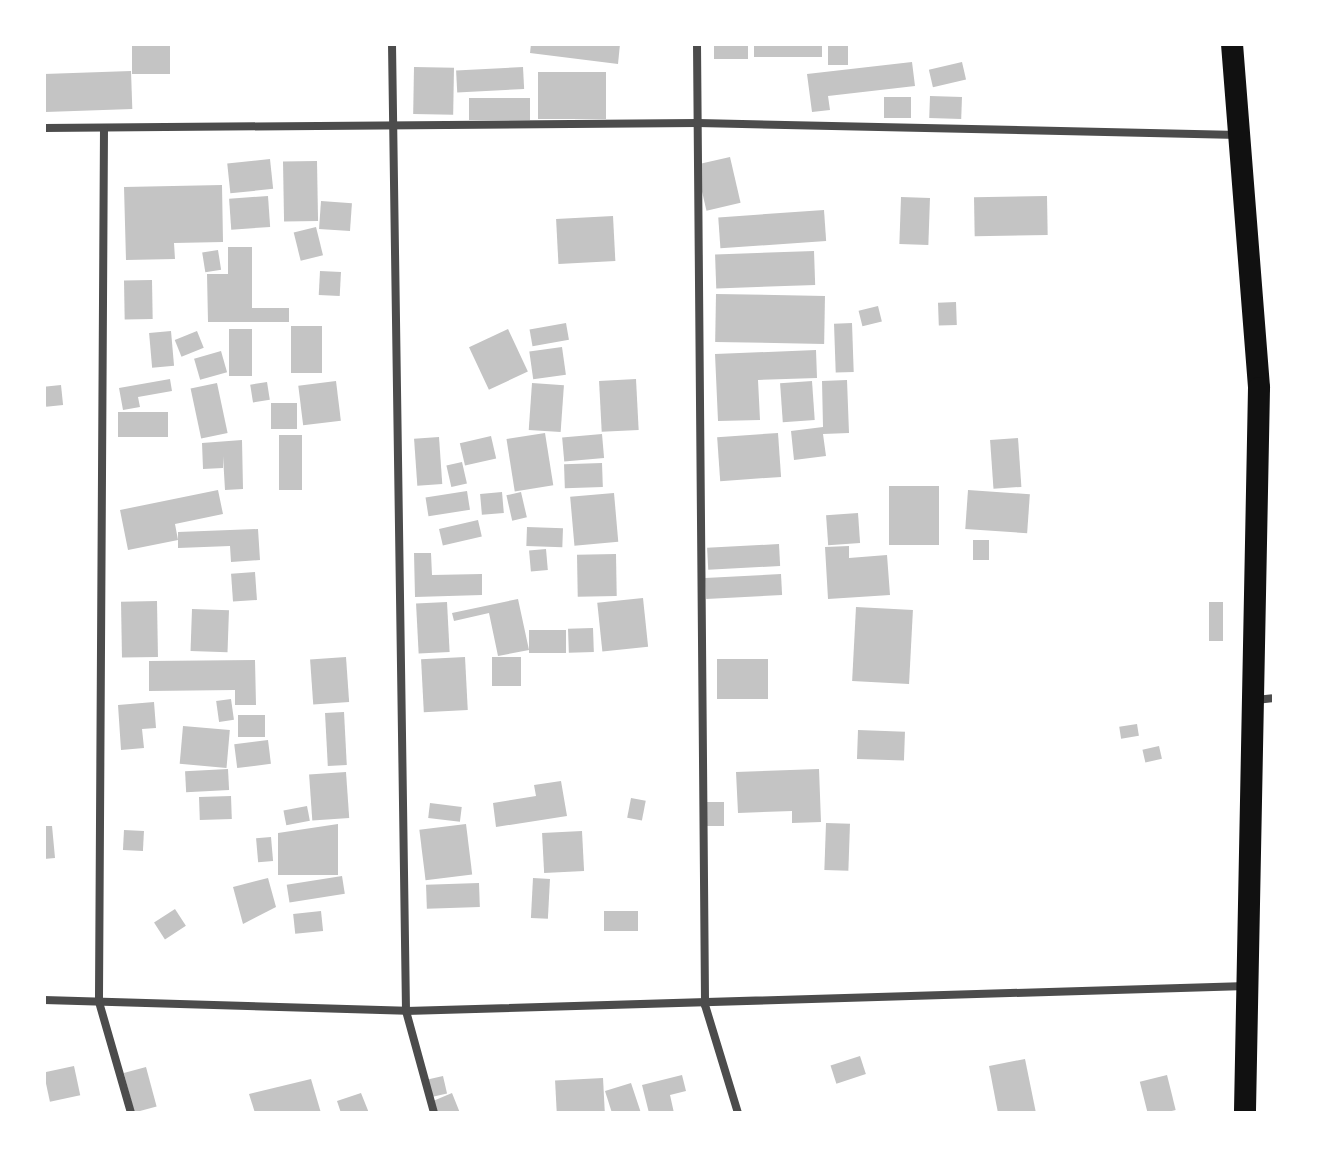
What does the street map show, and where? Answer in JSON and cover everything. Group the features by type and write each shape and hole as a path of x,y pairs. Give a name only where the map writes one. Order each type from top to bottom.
{"highway":[{"path":"1232,44 1242,135 1259,388 1265,699 1248,986 1245,1113"}],"street":[{"path":"392,44 406,1011 434,1113"},
{"path":"697,44 705,1005 738,1113"},
{"path":"44,128 698,123 1242,135"},
{"path":"104,128 99,1002 131,1113"},
{"path":"44,1000 406,1011 705,1005 1248,986"}],"building":[{"path":"132,44 170,44 170,74 132,74"},
{"path":"531,44 620,44 618,64 530,53"},
{"path":"714,44 748,44 748,59 714,59"},
{"path":"754,44 822,44 822,57 754,57"},
{"path":"828,44 848,44 848,65 828,65"},
{"path":"912,62 915,86 828,96 830,110 812,112 807,74"},
{"path":"962,62 966,80 933,87 929,70"},
{"path":"414,67 454,68 453,115 413,114"},
{"path":"523,67 524,89 457,92 456,71"},
{"path":"131,71 132,109 45,112 44,74"},
{"path":"538,72 606,72 606,119 538,119"},
{"path":"930,96 962,97 961,119 929,118"},
{"path":"884,97 911,97 911,118 884,118"},
{"path":"469,98 530,98 530,120 469,120"},
{"path":"730,157 741,203 706,211 696,165"},
{"path":"270,159 273,189 230,193 227,163"},
{"path":"317,161 318,221 284,222 283,162"},
{"path":"222,185 223,242 174,243 175,259 126,260 124,187"},
{"path":"268,196 270,227 231,230 229,199"},
{"path":"1047,196 1048,235 975,236 974,197"},
{"path":"901,197 930,198 928,245 899,244"},
{"path":"321,201 352,203 350,231 319,229"},
{"path":"824,210 826,241 720,248 718,217"},
{"path":"613,216 615,261 558,264 556,219"},
{"path":"316,227 323,255 301,261 294,233"},
{"path":"228,247 252,247 252,308 289,308 289,322 208,322 207,274 228,274"},
{"path":"218,250 221,270 205,272 202,253"},
{"path":"814,251 815,285 716,288 715,254"},
{"path":"320,271 341,272 340,296 319,295"},
{"path":"124,280 152,280 153,319 125,319"},
{"path":"716,294 825,296 824,344 715,342"},
{"path":"956,302 957,325 939,326 938,303"},
{"path":"878,306 882,322 862,326 859,311"},
{"path":"566,323 569,340 533,346 530,329"},
{"path":"852,323 854,372 836,373 834,324"},
{"path":"291,326 322,326 322,373 291,373"},
{"path":"229,329 252,329 252,376 229,376"},
{"path":"508,329 528,372 489,390 469,347"},
{"path":"171,331 174,366 152,368 149,333"},
{"path":"197,331 204,348 181,357 175,340"},
{"path":"562,347 566,375 533,379 529,352"},
{"path":"816,350 817,378 758,380 760,420 718,421 715,354"},
{"path":"221,351 227,372 200,380 194,359"},
{"path":"170,379 172,391 138,397 140,407 123,410 119,388"},
{"path":"636,379 639,430 602,432 599,381"},
{"path":"847,380 849,433 823,434 826,456 794,460 791,431 823,427 822,381"},
{"path":"336,381 341,421 303,425 298,386"},
{"path":"812,381 815,420 783,422 780,383"},
{"path":"267,382 270,400 253,402 250,385"},
{"path":"217,383 228,433 201,438 191,389"},
{"path":"532,383 564,385 561,432 529,430"},
{"path":"61,385 63,405 46,407 44,387"},
{"path":"271,403 297,403 297,429 271,429"},
{"path":"118,412 168,412 168,437 118,437"},
{"path":"545,433 553,485 515,491 506,439"},
{"path":"778,433 781,477 720,481 717,437"},
{"path":"602,434 604,458 564,461 562,437"},
{"path":"279,435 302,435 302,490 279,490"},
{"path":"491,436 496,458 465,466 460,443"},
{"path":"439,437 442,484 417,486 414,439"},
{"path":"1018,438 1021,487 993,489 990,440"},
{"path":"242,440 243,489 225,490 223,456 223,468 203,469 202,443"},
{"path":"462,462 467,483 451,487 446,466"},
{"path":"602,463 603,487 565,488 564,464"},
{"path":"889,486 939,486 939,545 889,545"},
{"path":"218,490 223,514 175,524 178,540 128,550 120,510"},
{"path":"968,490 1030,494 1027,533 965,529"},
{"path":"467,491 470,510 428,516 426,498"},
{"path":"502,492 504,513 482,515 480,494"},
{"path":"521,492 527,517 512,521 506,495"},
{"path":"614,493 618,542 574,546 570,497"},
{"path":"858,513 860,543 828,545 826,515"},
{"path":"478,520 482,537 443,546 439,529"},
{"path":"527,527 563,528 562,547 526,546"},
{"path":"258,529 260,560 231,562 230,546 178,548 178,532"},
{"path":"973,540 989,540 989,560 973,560"},
{"path":"779,544 780,566 708,570 707,548"},
{"path":"849,546 849,558 887,555 890,595 828,599 825,547"},
{"path":"546,549 548,570 531,571 529,550"},
{"path":"414,553 431,553 432,575 482,574 482,595 415,597"},
{"path":"616,554 617,596 578,597 577,555"},
{"path":"255,572 257,600 233,602 231,574"},
{"path":"781,574 782,595 706,599 705,578"},
{"path":"643,598 648,647 602,652 597,603"},
{"path":"518,599 529,650 498,656 489,613 454,621 452,613"},
{"path":"157,601 158,657 122,658 121,602"},
{"path":"447,602 450,652 419,654 416,604"},
{"path":"1209,602 1223,602 1223,641 1209,641"},
{"path":"856,607 913,610 909,684 852,681"},
{"path":"192,609 229,610 228,652 191,651"},
{"path":"593,628 594,652 569,653 568,629"},
{"path":"529,630 566,630 566,653 529,653"},
{"path":"346,657 349,702 313,704 310,660"},
{"path":"465,657 468,710 424,712 421,659"},
{"path":"492,657 521,657 521,686 492,686"},
{"path":"717,659 768,659 768,699 717,699"},
{"path":"255,660 256,705 235,705 235,690 149,691 149,661"},
{"path":"231,699 234,720 219,722 216,701"},
{"path":"154,702 156,728 142,729 144,748 121,750 118,705"},
{"path":"344,712 347,765 328,766 325,713"},
{"path":"238,715 265,715 265,737 238,737"},
{"path":"1137,724 1139,736 1121,739 1119,727"},
{"path":"183,726 230,730 227,768 180,764"},
{"path":"858,730 905,732 904,761 857,759"},
{"path":"268,740 271,764 237,768 234,744"},
{"path":"1159,746 1162,759 1145,762 1142,750"},
{"path":"228,769 229,790 186,792 185,771"},
{"path":"819,769 821,822 792,823 792,811 738,813 736,772"},
{"path":"346,772 349,818 312,820 309,775"},
{"path":"561,781 567,816 496,827 493,803 536,796 534,785"},
{"path":"231,796 232,819 200,820 199,797"},
{"path":"631,798 646,801 642,820 627,818"},
{"path":"706,802 724,802 724,826 706,826"},
{"path":"430,803 462,807 460,822 428,818"},
{"path":"307,806 310,821 286,825 283,811"},
{"path":"826,823 850,824 848,871 824,870"},
{"path":"338,824 338,875 278,875 278,833"},
{"path":"466,824 472,875 426,880 419,830"},
{"path":"44,826 52,826 55,858 44,859"},
{"path":"124,830 144,831 143,851 123,850"},
{"path":"582,831 584,871 544,873 542,833"},
{"path":"271,837 273,861 258,862 256,838"},
{"path":"342,876 345,894 290,903 287,885"},
{"path":"268,878 276,907 243,924 233,887"},
{"path":"533,878 550,879 548,919 531,918"},
{"path":"479,883 480,907 427,909 426,885"},
{"path":"175,909 186,926 165,939 154,923"},
{"path":"321,911 323,931 295,934 293,914"},
{"path":"604,911 638,911 638,931 604,931"},
{"path":"860,1056 866,1074 836,1084 831,1066"},
{"path":"1025,1059 1036,1113 998,1113 989,1066"},
{"path":"74,1066 80,1095 50,1102 44,1072"},
{"path":"146,1067 157,1107 134,1113 124,1073"},
{"path":"682,1075 686,1091 670,1095 674,1113 649,1113 642,1085"},
{"path":"1167,1075 1176,1110 1148,1113 1140,1082"},
{"path":"443,1076 447,1094 430,1098 425,1080"},
{"path":"603,1078 605,1113 557,1113 555,1081"},
{"path":"311,1079 321,1113 255,1113 249,1094"},
{"path":"631,1083 641,1113 612,1113 605,1091"},
{"path":"361,1093 369,1113 341,1113 337,1101"},
{"path":"452,1093 460,1113 438,1113 433,1101"}]}
